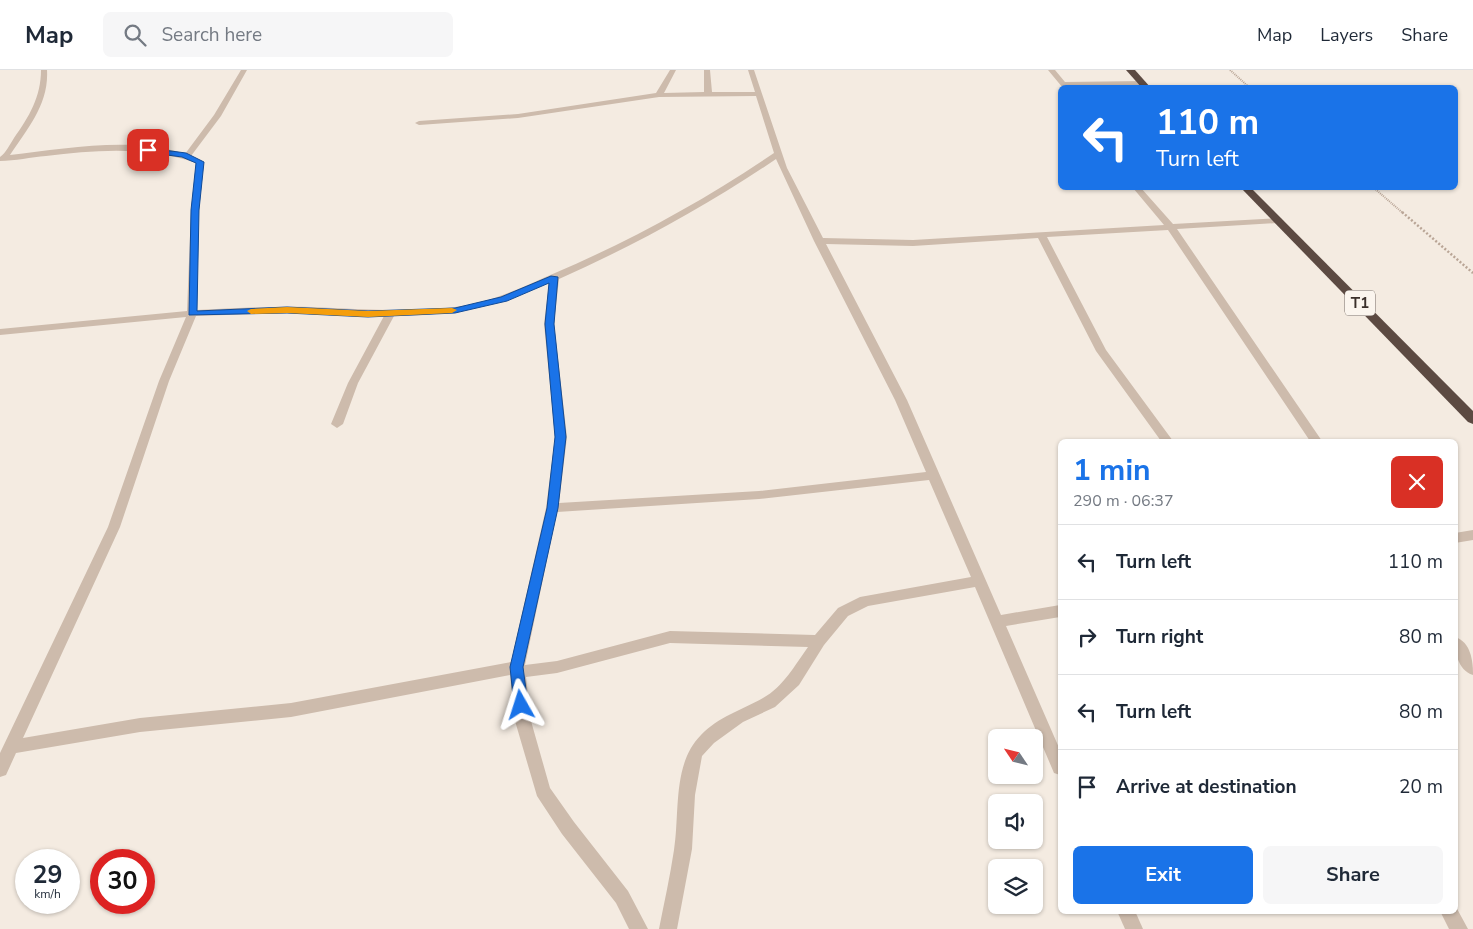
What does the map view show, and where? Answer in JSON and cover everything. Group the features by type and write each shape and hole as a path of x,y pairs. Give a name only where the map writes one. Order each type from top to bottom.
{"highway":[{"path":"1130,70 1145,85"},
{"name":"T1","path":"1248,190 1473,419"}],"street":[{"path":"2,159 38,104 46,83 44,70"},
{"path":"187,156 217,116 244,70"},
{"path":"659,95 673,70"},
{"path":"707,70 708,93"},
{"path":"751,70 783,168 901,400 1058,763"},
{"path":"1051,70 1065,85"},
{"path":"419,123 518,116 659,95 708,93 759,94"},
{"path":"0,770 114,527 164,381 192,314 195,210 200,162 187,156 163,151 132,149 70,151 2,159"},
{"path":"0,332 117,319 192,314 287,310 391,313 455,310 504,299 607,255 704,204 778,154"},
{"path":"1139,190 1170,226 1315,439"},
{"path":"819,241 913,243 1278,220"},
{"path":"1041,235 1101,352 1165,439"},
{"path":"554,277 549,324 561,437 552,508 517,669 523,721 543,790 568,828 622,897 639,929"},
{"path":"337,424 354,383 391,313"},
{"path":"552,508 759,494 934,475"},
{"path":"1458,538 1473,535"},
{"path":"668,929 683,849 688,795 695,753 708,738 738,717 770,702 794,680 819,640 843,612 865,601 979,581"},
{"path":"996,622 1058,610"},
{"path":"11,747 140,725 290,710 517,669 557,667 670,638 819,640"},
{"path":"1458,647 1473,669"},
{"path":"1127,914 1134,929"},
{"path":"1451,914 1460,929"}],"path":[{"path":"1230,70 1247,85"},
{"path":"1376,190 1473,273"}],"slow traffic":[{"path":"251,311 287,310 368,314 452,310"}],"route":[{"path":"148,150 184,155 200,162 195,210 195,270 192,314 287,310 368,314 455,310 504,299 554,277 549,324 561,437 552,508 517,667 521,705"}]}
